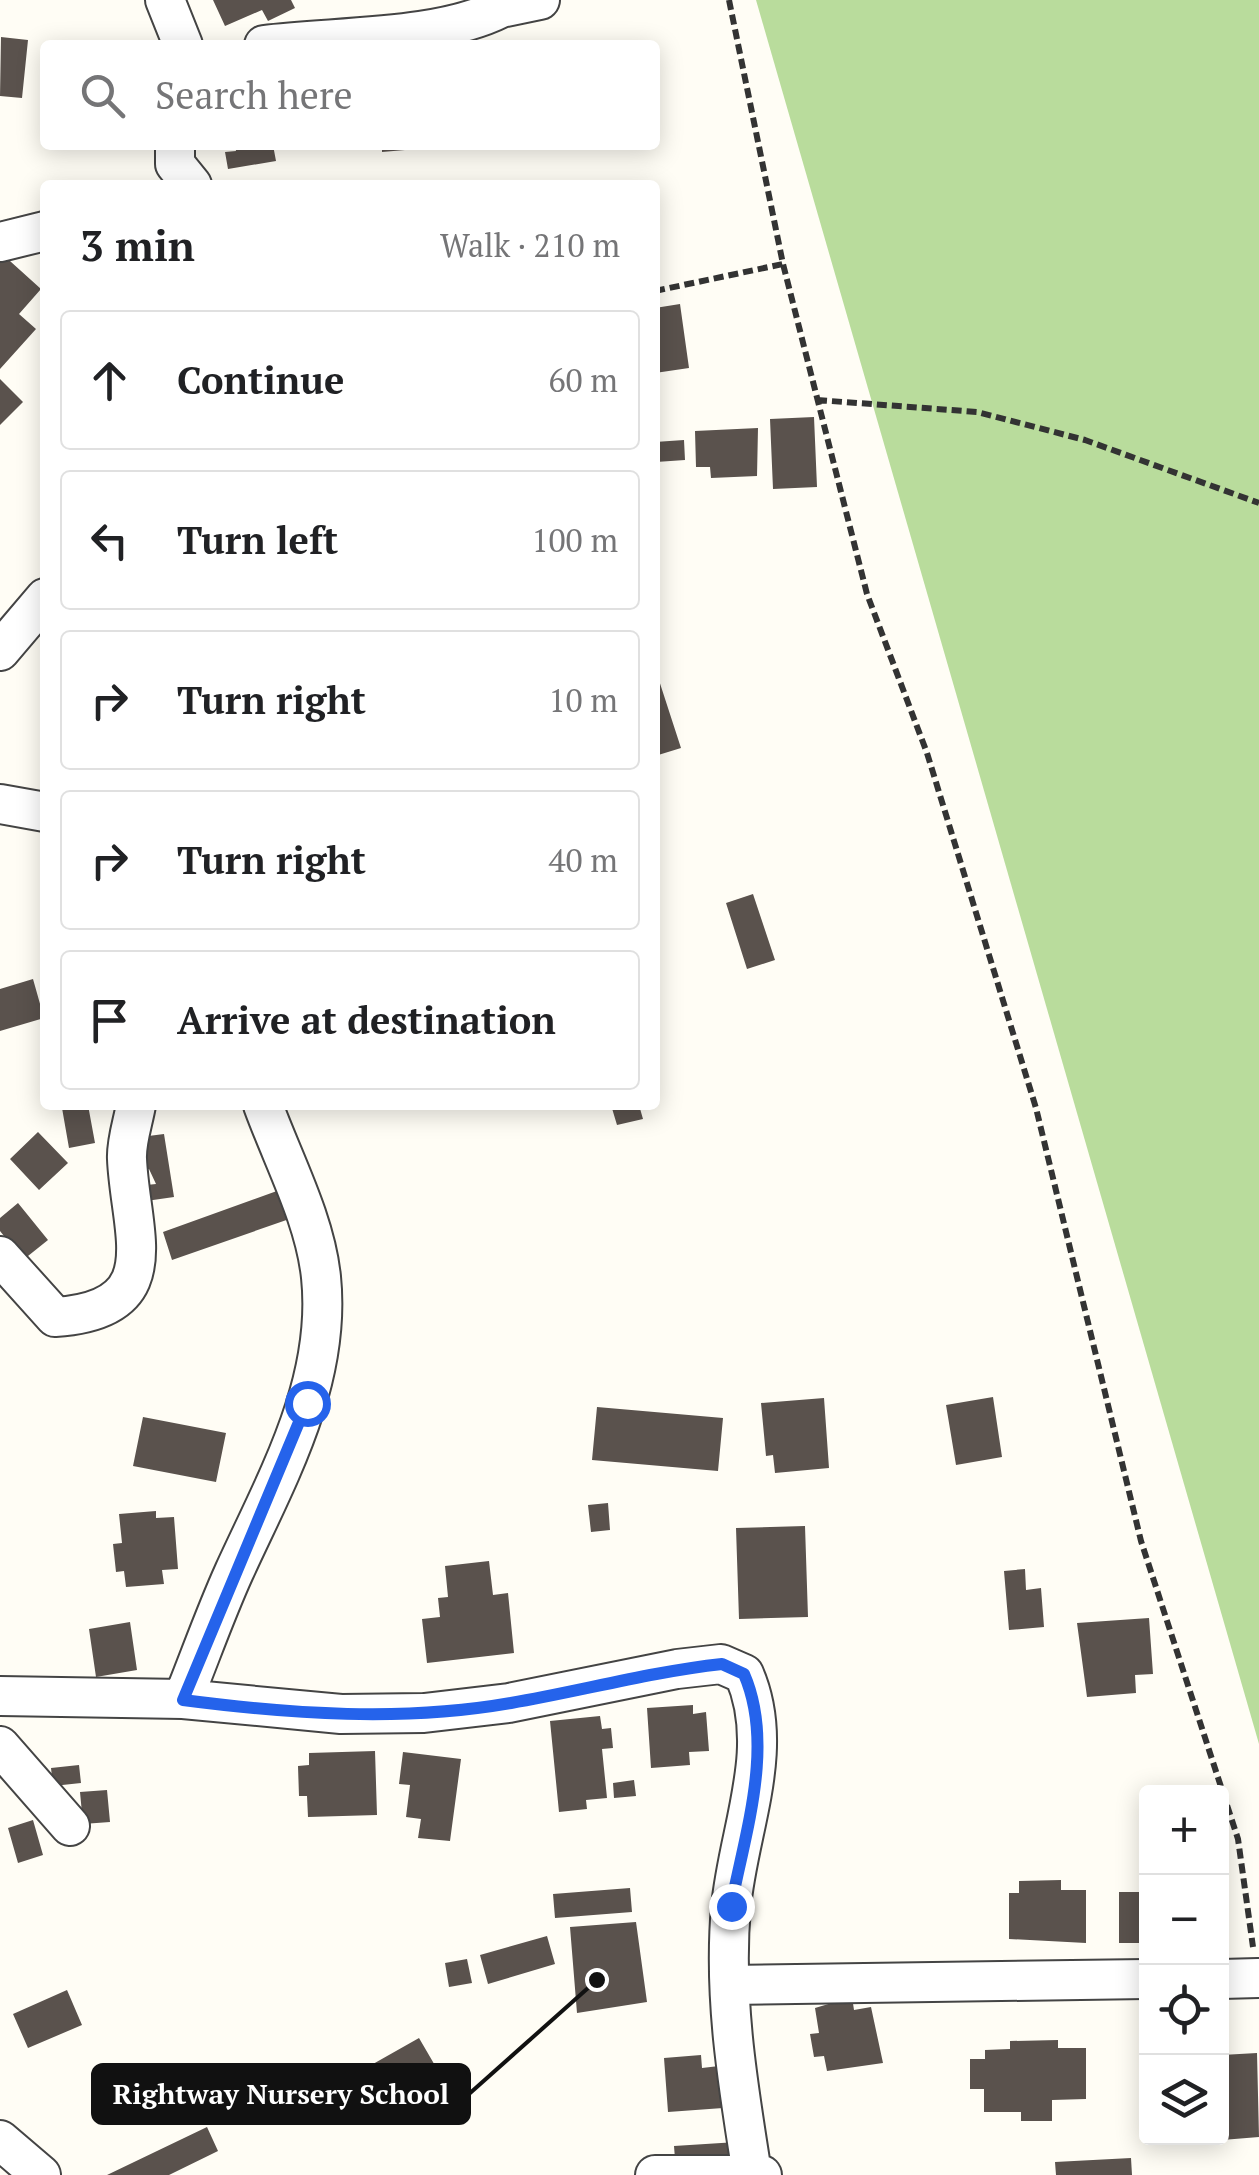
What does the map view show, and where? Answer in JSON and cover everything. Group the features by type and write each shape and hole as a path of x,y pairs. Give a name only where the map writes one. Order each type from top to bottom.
{"street":[{"path":"165,0 182,40"},
{"path":"311,40 414,29 501,4 540,0"},
{"path":"0,242 40,232"},
{"path":"0,652 40,604"},
{"path":"0,804 40,811"},
{"path":"0,1256 55,1317 100,1308 123,1291 140,1248 126,1156 135,1110"},
{"path":"183,1700 232,1576 296,1438 311,1388 323,1311 317,1248 265,1110"},
{"path":"0,1696 183,1700 341,1714 424,1713 509,1703 677,1669 722,1664 744,1674 757,1703 758,1742 731,1906 730,1985 736,2074 757,2174 655,2175"},
{"path":"0,1746 70,1826"},
{"path":"1229,1979 1258,1978"},
{"path":"730,1985 1139,1979"},
{"path":"0,2140 41,2175"}],"path":[{"path":"730,0 783,264 867,594 928,753 1036,1108 1142,1541 1238,1839 1258,1978"},
{"path":"660,290 783,264"},
{"path":"817,400 977,412 1086,440 1259,503"}],"green space":[{"path":"756,0 1259,0 1259,1744"}],"building":[{"path":"213,0 291,0 295,8 268,21 262,10 225,26"},
{"path":"1,37 28,40 22,98 0,96"},
{"path":"274,150 276,161 228,169 225,152"},
{"path":"0,252 40,290 19,314 36,329 0,369"},
{"path":"680,304 689,368 660,372 660,307"},
{"path":"0,379 23,402 0,425"},
{"path":"814,417 817,487 773,489 770,419"},
{"path":"758,428 757,476 711,478 710,467 696,467 695,431"},
{"path":"684,440 685,460 660,462 660,442"},
{"path":"660,683 681,748 660,754"},
{"path":"753,894 775,960 747,969 726,903"},
{"path":"33,979 40,1019 0,1031 0,989"},
{"path":"62,1110 89,1110 95,1143 69,1148"},
{"path":"612,1110 640,1110 643,1119 617,1125"},
{"path":"38,1132 68,1163 39,1190 10,1159"},
{"path":"164,1134 174,1197 139,1202 137,1186 156,1184 149,1169 137,1171 133,1138"},
{"path":"288,1187 298,1216 172,1260 163,1232"},
{"path":"18,1203 48,1240 23,1260 0,1231 0,1218"},
{"path":"993,1397 1002,1457 956,1465 946,1405"},
{"path":"824,1398 829,1468 775,1473 773,1455 766,1456 761,1403"},
{"path":"597,1407 723,1418 718,1471 592,1460"},
{"path":"143,1417 226,1433 216,1482 133,1466"},
{"path":"608,1503 610,1530 591,1532 588,1505"},
{"path":"156,1511 156,1518 174,1517 178,1569 162,1570 164,1584 126,1587 124,1571 116,1572 113,1544 122,1543 119,1514"},
{"path":"805,1526 808,1617 739,1619 736,1528"},
{"path":"489,1561 493,1595 508,1593 514,1653 427,1663 422,1619 440,1617 438,1598 448,1597 445,1566"},
{"path":"1025,1569 1026,1590 1041,1588 1044,1627 1009,1630 1004,1571"},
{"path":"1149,1618 1153,1674 1135,1675 1136,1693 1087,1697 1077,1623"},
{"path":"130,1622 137,1670 96,1677 89,1629"},
{"path":"693,1705 693,1714 706,1712 709,1751 689,1752 690,1765 651,1768 647,1708"},
{"path":"600,1716 602,1729 611,1728 613,1748 602,1749 607,1798 586,1800 587,1809 559,1812 550,1721"},
{"path":"375,1751 377,1815 308,1817 307,1796 299,1796 298,1766 309,1765 309,1753"},
{"path":"403,1752 461,1759 450,1841 418,1838 421,1819 406,1817 410,1785 399,1784"},
{"path":"79,1765 81,1783 53,1786 51,1768"},
{"path":"634,1780 636,1796 614,1798 613,1783"},
{"path":"107,1790 110,1822 83,1824 80,1792"},
{"path":"33,1820 43,1855 18,1863 8,1828"},
{"path":"1061,1880 1061,1890 1086,1890 1086,1943 1009,1939 1009,1893 1019,1893 1019,1881"},
{"path":"630,1888 632,1912 555,1918 553,1894"},
{"path":"1119,1892 1139,1892 1139,1943 1119,1943"},
{"path":"636,1922 647,2002 577,2013 570,1927"},
{"path":"547,1936 555,1964 488,1984 480,1955"},
{"path":"467,1959 472,1983 449,1987 445,1963"},
{"path":"67,1990 82,2025 28,2048 13,2014"},
{"path":"852,1997 854,2010 871,2007 883,2063 827,2071 824,2056 814,2057 810,2034 819,2033 815,2008"},
{"path":"419,2038 454,2098 407,2124 373,2064"},
{"path":"1058,2040 1058,2048 1086,2048 1086,2099 1052,2100 1052,2121 1021,2121 1021,2112 984,2112 984,2089 970,2089 970,2059 985,2059 985,2050 1010,2049 1010,2041"},
{"path":"1257,2053 1259,2137 1229,2139 1229,2055"},
{"path":"701,2055 702,2068 719,2066 723,2108 668,2112 664,2058"},
{"path":"207,2127 218,2151 169,2175 107,2175"},
{"path":"737,2142 739,2168 676,2172 674,2146"},
{"path":"1131,2158 1132,2175 1056,2175 1055,2162"}],"place":[{"name":"Rightway Nursery School","path":"597,1980"}],"route":[{"path":"307,1403 296,1438 232,1576 183,1700 341,1714 424,1713 509,1703 677,1669 722,1664 744,1674 757,1703 758,1742 731,1906"}]}
